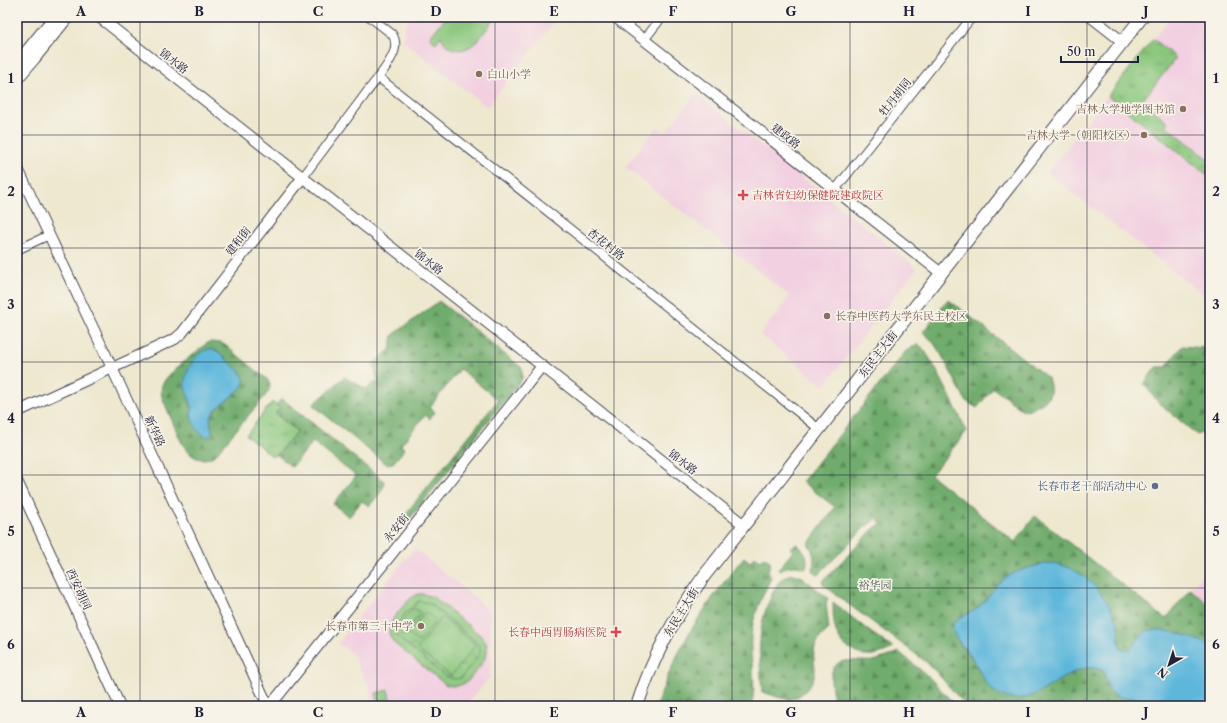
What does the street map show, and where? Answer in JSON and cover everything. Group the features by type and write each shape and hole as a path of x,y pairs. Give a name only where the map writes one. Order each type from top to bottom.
{"main road":[{"path":"17,64 55,17"},
{"path":"17,78 67,17"},
{"name":"东民主大街","path":"637,706 652,663 675,618 704,576 1142,17"}],"street":[{"name":"锦水路","path":"99,17 744,525"},
{"name":"建和街","path":"17,412 179,336 303,177 390,59 394,51 394,37 370,17"},
{"name":"建政路","path":"615,17 941,273"},
{"path":"644,40 662,17"},
{"name":"牡丹胡同","path":"836,190 972,17"},
{"path":"1091,17 1123,42"},
{"name":"杏花村路","path":"378,77 819,429"},
{"name":"新华路","path":"17,167 269,706"},
{"path":"17,250 49,235"},
{"name":"永安街","path":"269,706 542,366"},
{"name":"西安胡同","path":"17,481 120,706"}],"shaded area":[{"name":"白山小学","path":"411,17 558,17 487,107 403,41 404,27"},
{"name":"吉林大学（朝阳校区）","path":"1170,17 1210,17 1210,300 1047,173"},
{"name":"吉林省妇幼保健院建政院区","path":"696,94 917,268 824,386 760,335 790,296 625,167 657,127 665,133"},
{"name":"长春市第三十中学","path":"414,548 490,610 490,677 465,706 372,706 369,688 352,654 338,643"},
{"path":"1210,564 1210,605 1190,589"}],"green space":[{"path":"446,17 495,17 473,45 461,50 447,46 441,36 436,43 429,38"},
{"path":"1153,39 1176,58 1142,101 1168,122 1165,125 1210,160 1210,177 1108,96"},
{"path":"948,299 1048,378 1050,386 1049,397 1042,404 1024,411 993,388 977,408 966,401 941,354 933,342 923,332"},
{"path":"439,301 522,368 522,379 408,521 403,517 498,400 460,369 430,407 435,412 430,419 425,415 401,445 405,449 393,463 386,464 313,405 344,377 366,389 378,380 373,364 390,350 393,335"},
{"path":"207,343 221,343 225,345 267,379 270,383 270,387 266,395 215,455 207,459 199,459 193,456 183,445 162,397 161,390 165,380","holes":["244,383 240,389 214,411 210,419 212,432 199,431 191,417 192,408 187,392"]},
{"name":"裕华园","path":"918,344 929,358 944,384 967,431 931,475 1015,542 1035,516 1166,619 1190,589 1210,605 1210,645 1135,645 1130,650 1125,650 1121,648 1119,639 1049,563 1027,568 1010,576 999,584 978,608 955,621 955,633 960,644 974,660 984,679 996,692 1002,695 1020,697 1032,694 1045,689 1068,675 1080,670 1091,668 1103,671 1108,683 1125,697 1144,700 1148,706 968,706 925,661 823,584 823,581 872,530 881,523 877,518 864,528 818,575 813,571 813,553 808,544 835,507 802,482 906,351"},
{"path":"1182,346 1204,348 1210,352 1210,428 1197,435 1158,402 1144,384 1156,367 1166,367"},
{"path":"281,399 384,481 383,488 369,506 362,501 349,517 333,504 356,476 313,442 292,467 277,455 297,431 275,414 280,408 276,405"},
{"path":"272,402 280,408 276,414 297,431 277,455 275,454 273,457 246,435"},
{"path":"797,544 806,554 806,568 792,566 779,571 778,570 793,551 790,548"},
{"path":"755,556 761,561 764,557 771,562 768,571 771,578 758,606 752,628 751,645 754,690 751,706 657,706 673,664 704,609 744,557 750,562"},
{"path":"793,574 802,577 828,598 826,603 829,629 822,635 815,647 815,674 810,685 797,697 786,699 762,692 760,643 763,619 776,587 782,579"},
{"path":"418,594 423,594 433,597 480,635 485,641 487,653 481,665 465,683 458,686 446,685 395,644 392,639 389,631 391,623 405,604","holes":["420,601 426,602 475,641 479,646 479,655 461,678 455,679 446,677 396,634 397,625 406,613"]},
{"path":"420,601 429,603 479,646 479,655 461,678 455,679 446,677 397,635 397,625 410,609"},
{"path":"833,602 893,648 875,655 864,655 858,654 846,646 837,634 834,625"},
{"path":"413,608 421,613 408,629 401,623"},
{"path":"425,612 436,620 419,642 408,634"},
{"path":"442,617 476,645 451,676 417,649"},
{"path":"899,652 930,678 956,706 834,706 831,676 835,666 844,661 850,660 873,661"},
{"path":"388,690 392,706 379,706 376,693"}],"water":[{"path":"211,349 217,351 240,372 244,378 244,383 240,389 214,411 210,419 212,433 206,437 194,424 191,417 191,405 185,383 187,373 195,358 203,351"},
{"path":"1049,563 1070,568 1080,573 1103,596 1117,621 1119,627 1119,643 1122,649 1130,650 1142,635 1147,631 1153,630 1178,634 1210,645 1210,706 1148,706 1141,699 1122,697 1113,694 1109,689 1103,671 1090,668 1077,671 1037,693 1023,698 1009,698 990,688 975,662 954,634 953,625 960,618 980,606 1002,580 1022,570"}],"place":[{"name":"白山小学","path":"479,74"},
{"name":"吉林大学地学图书馆","path":"1183,109"},
{"name":"吉林大学（朝阳校区）","path":"1144,135"},
{"name":"吉林省妇幼保健院建政院区","path":"743,195"},
{"name":"长春中医药大学东民主校区","path":"827,316"},
{"name":"长春市老干部活动中心","path":"1155,486"},
{"name":"长春市第三十中学","path":"421,626"},
{"name":"长春中西胃肠病医院","path":"616,632"}]}
